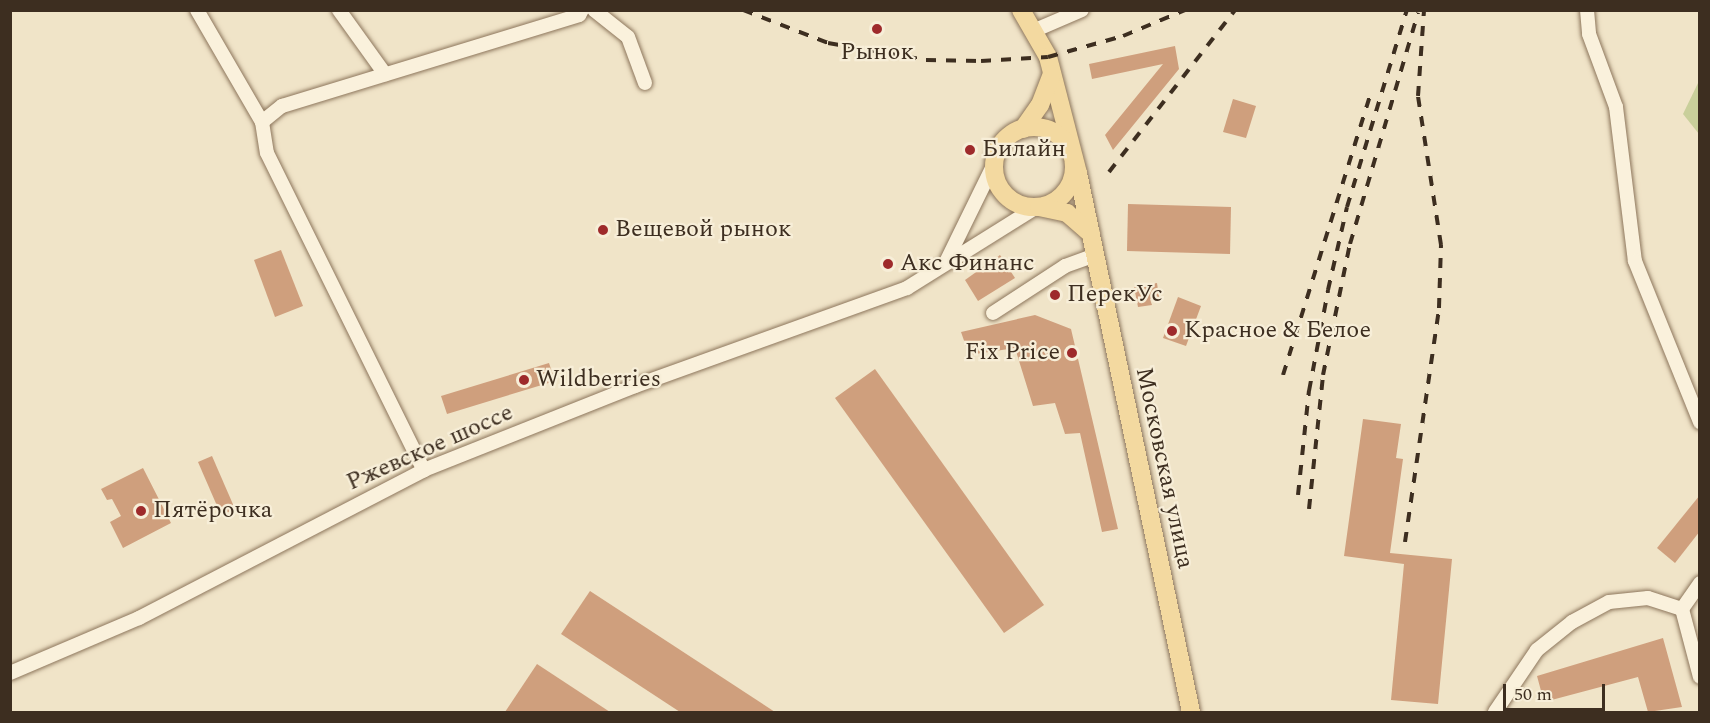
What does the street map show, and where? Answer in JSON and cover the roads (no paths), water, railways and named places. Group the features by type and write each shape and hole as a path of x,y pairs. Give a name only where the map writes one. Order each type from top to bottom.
{"main road":[{"name":"Московская улица","path":"1021,10 1048,57 1073,157 1191,712"},
{"path":"1052,74 1040,105 1023,129 1003,142 994,165 998,186 1013,202 1073,217 1091,234"},
{"path":"1023,129 1054,132 1073,157 1070,186 1057,200 1037,207"}],"street":[{"path":"197,10 262,122 267,153 424,470"},
{"path":"339,10 385,74"},
{"path":"594,10 628,37 645,82"},
{"path":"1033,31 1082,10"},
{"path":"1587,10 1589,34 1616,107 1635,261 1700,422"},
{"path":"262,122 282,106 580,13"},
{"path":"945,264 994,165"},
{"name":"Ржевское шоссе","path":"10,673 139,618 424,470 634,386 907,288 1037,207"},
{"path":"993,313 1065,266 1095,255"},
{"path":"1700,583 1682,609 1700,677"},
{"path":"1495,712 1537,650 1572,622 1609,602 1648,598 1682,609"}],"railway":[{"path":"743,10 828,43 926,60 981,61 1048,57 1123,36 1185,10"},
{"path":"1109,172 1235,10"},
{"path":"1298,495 1309,391 1328,290 1347,207 1407,10"},
{"path":"1405,542 1439,308 1441,245 1418,96 1424,10"},
{"path":"1309,509 1323,375 1350,244 1418,13"},
{"path":"1283,375 1371,92"}],"place":[{"name":"Рынок","path":"877,29"},
{"name":"Билайн","path":"970,150"},
{"name":"Вещевой рынок","path":"603,230"},
{"name":"Акс Финанс","path":"888,264"},
{"name":"ПерекУс","path":"1055,295"},
{"name":"Красное & Белое","path":"1172,331"},
{"name":"Fix Price","path":"1072,353"},
{"name":"Wildberries","path":"524,380"},
{"name":"Пятёрочка","path":"141,511"}]}
